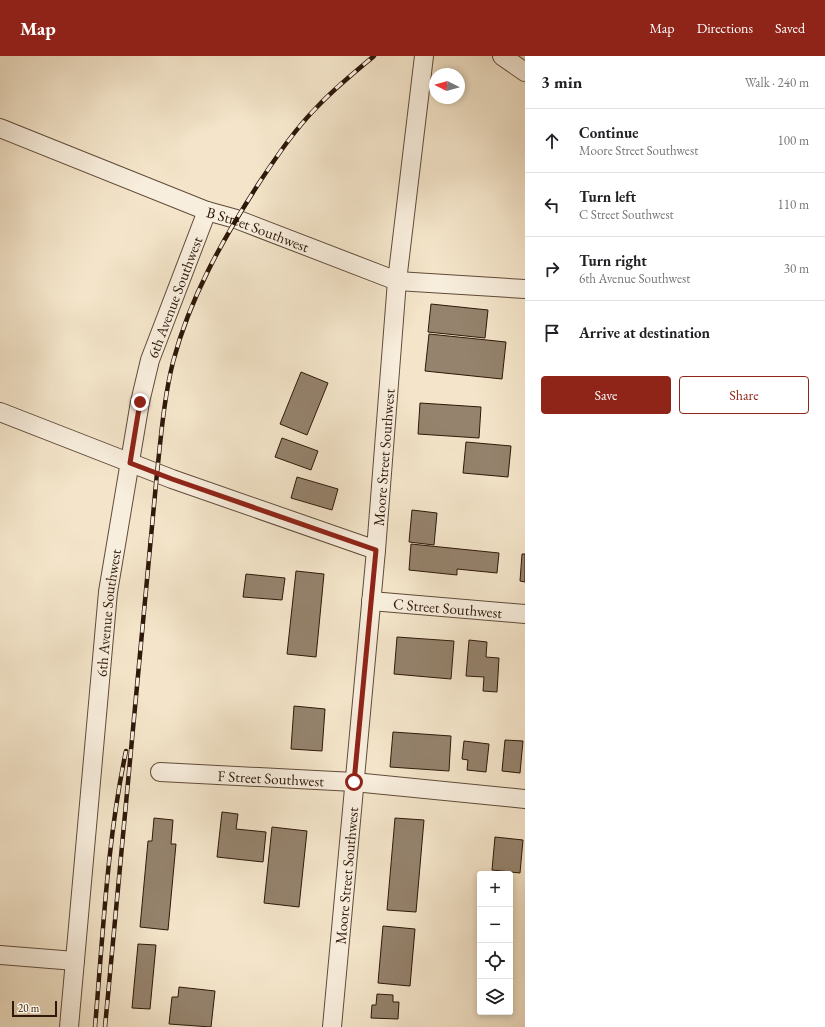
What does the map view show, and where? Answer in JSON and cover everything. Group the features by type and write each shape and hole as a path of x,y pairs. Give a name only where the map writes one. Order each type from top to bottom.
{"street":[{"name":"Moore Street Southwest","path":"332,1027 376,550 397,281 424,56"},
{"path":"502,56 525,72"},
{"name":"B Street Southwest","path":"0,128 207,211 236,220 397,281 525,289"},
{"name":"6th Avenue Southwest","path":"69,1027 108,592 140,402 150,360 207,211"},
{"path":"0,412 172,479 376,550"},
{"name":"C Street Southwest","path":"371,601 525,614"},
{"name":"F Street Southwest","path":"160,772 354,782 525,799"},
{"path":"0,955 75,961"}],"building":[{"path":"431,304 488,310 485,338 428,332"},
{"path":"429,334 506,342 502,379 425,371"},
{"path":"301,372 328,383 307,435 280,424"},
{"path":"420,403 481,407 479,438 418,434"},
{"path":"282,438 318,451 311,470 275,457"},
{"path":"466,442 511,446 508,477 463,473"},
{"path":"297,477 338,489 332,510 291,498"},
{"path":"412,510 437,513 434,545 409,542"},
{"path":"411,544 499,553 497,573 457,569 457,575 409,570"},
{"path":"522,554 525,554 525,582 520,581"},
{"path":"296,571 324,574 316,657 287,654"},
{"path":"246,574 285,578 282,600 243,597"},
{"path":"397,637 454,641 451,679 394,674"},
{"path":"469,640 487,642 486,657 499,658 497,692 483,691 484,677 466,676"},
{"path":"294,706 325,709 322,751 291,749"},
{"path":"393,732 451,736 449,771 390,767"},
{"path":"505,740 523,741 520,773 502,771"},
{"path":"464,741 489,744 486,772 467,770 468,760 462,759"},
{"path":"222,812 238,814 236,829 266,832 263,862 217,857"},
{"path":"154,818 173,820 171,844 176,844 168,930 140,927 148,841 152,841"},
{"path":"395,818 424,820 416,912 387,910"},
{"path":"272,827 307,831 299,907 264,903"},
{"path":"495,837 523,840 520,873 513,872 513,871 492,870"},
{"path":"383,926 415,929 410,986 378,983"},
{"path":"138,944 156,945 150,1009 132,1008"},
{"path":"179,987 215,991 211,1027 169,1024 172,997 178,997"},
{"path":"377,994 393,995 393,1002 399,1002 398,1019 371,1018 372,1005 376,1005"}],"railway":[{"path":"105,1027 161,431 173,362 189,314 209,269 220,247 259,183 287,143 310,115 338,86 374,56"},
{"path":"95,1027 110,854 114,819 126,751"}],"route":[{"path":"140,402 130,463 376,550 354,782"}]}
